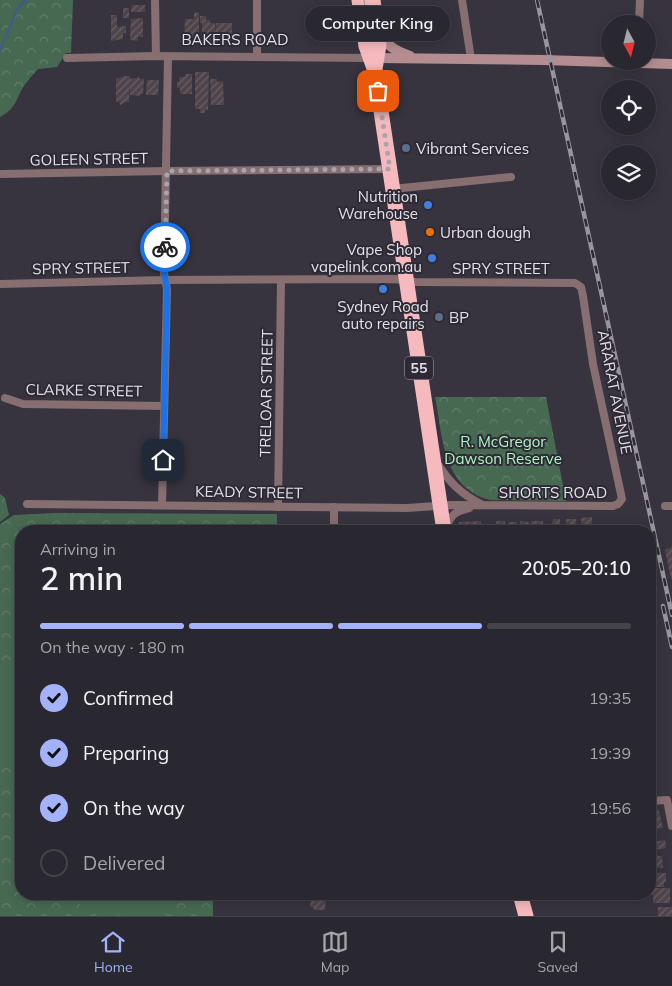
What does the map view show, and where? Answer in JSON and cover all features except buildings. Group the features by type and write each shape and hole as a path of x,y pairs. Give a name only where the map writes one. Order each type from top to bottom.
{"highway":[{"name":"55","path":"359,0 366,46 374,62 443,525"},
{"name":"55","path":"373,0 379,45 374,62"},
{"path":"522,900 526,916"}],"street":[{"path":"155,0 156,56"},
{"path":"257,0 257,57"},
{"path":"462,0 471,59"},
{"path":"639,15 640,0"},
{"path":"377,24 384,41 389,46 418,58"},
{"name":"BAKERS ROAD","path":"67,58 156,56 257,57 374,62 418,58 601,61"},
{"path":"162,505 167,289 165,280 168,57"},
{"name":"BAKERS ROAD","path":"656,63 672,64"},
{"name":"GOLEEN STREET","path":"0,174 390,169"},
{"path":"392,189 511,177"},
{"name":"SPRY STREET","path":"0,284 165,280 395,279 415,282 575,283 581,287"},
{"name":"TRELOAR STREET","path":"278,506 282,280"},
{"name":"ARARAT AVENUE","path":"581,287 593,364 622,496 620,502"},
{"name":"CLARKE STREET","path":"5,398 23,404 164,406"},
{"name":"SHORTS ROAD","path":"432,456 451,484 481,506"},
{"name":"SHORTS ROAD","path":"440,506 613,506 620,502"},
{"name":"KEADY STREET","path":"27,504 334,507 440,506"},
{"name":"SHORTS ROAD","path":"446,525 453,514 481,506"},
{"path":"334,507 334,525"},
{"path":"656,801 667,800 672,826"}],"green space":[{"path":"0,0 73,0 71,53 66,53 57,67 38,69 24,86 12,108 0,117"},
{"name":"R. McGregor Dawson Reserve","path":"435,397 546,397 566,501 490,500 474,493 462,484 454,472 443,444"},
{"path":"0,494 5,498 9,515 0,522"},
{"path":"56,513 277,514 277,525 15,525 15,900 213,900 213,916 0,916 0,524 14,515"},
{"path":"15,672 15,770 0,765 0,678"},
{"path":"74,900 167,900 165,916 97,914"}],"waterway":[{"path":"0,50 19,6 26,0"}],"tram line":[{"path":"364,0 370,39"}],"railway":[{"path":"537,0 652,525"},
{"path":"656,542 672,615"},
{"path":"663,606 672,647"}],"way so far":[{"path":"165,247 167,171 390,169 378,91"}],"place":[{"name":"Computer King","path":"378,91"},
{"name":"Vibrant Services","path":"406,148"},
{"name":"Nutrition Warehouse","path":"428,205"},
{"name":"Urban dough","path":"430,232"},
{"name":"Vape Shop vapelink.com.au","path":"432,258"},
{"name":"Sydney Road auto repairs","path":"383,289"},
{"name":"BP","path":"439,317"}],"route":[{"path":"163,460 167,289 164,273 165,247"}]}
